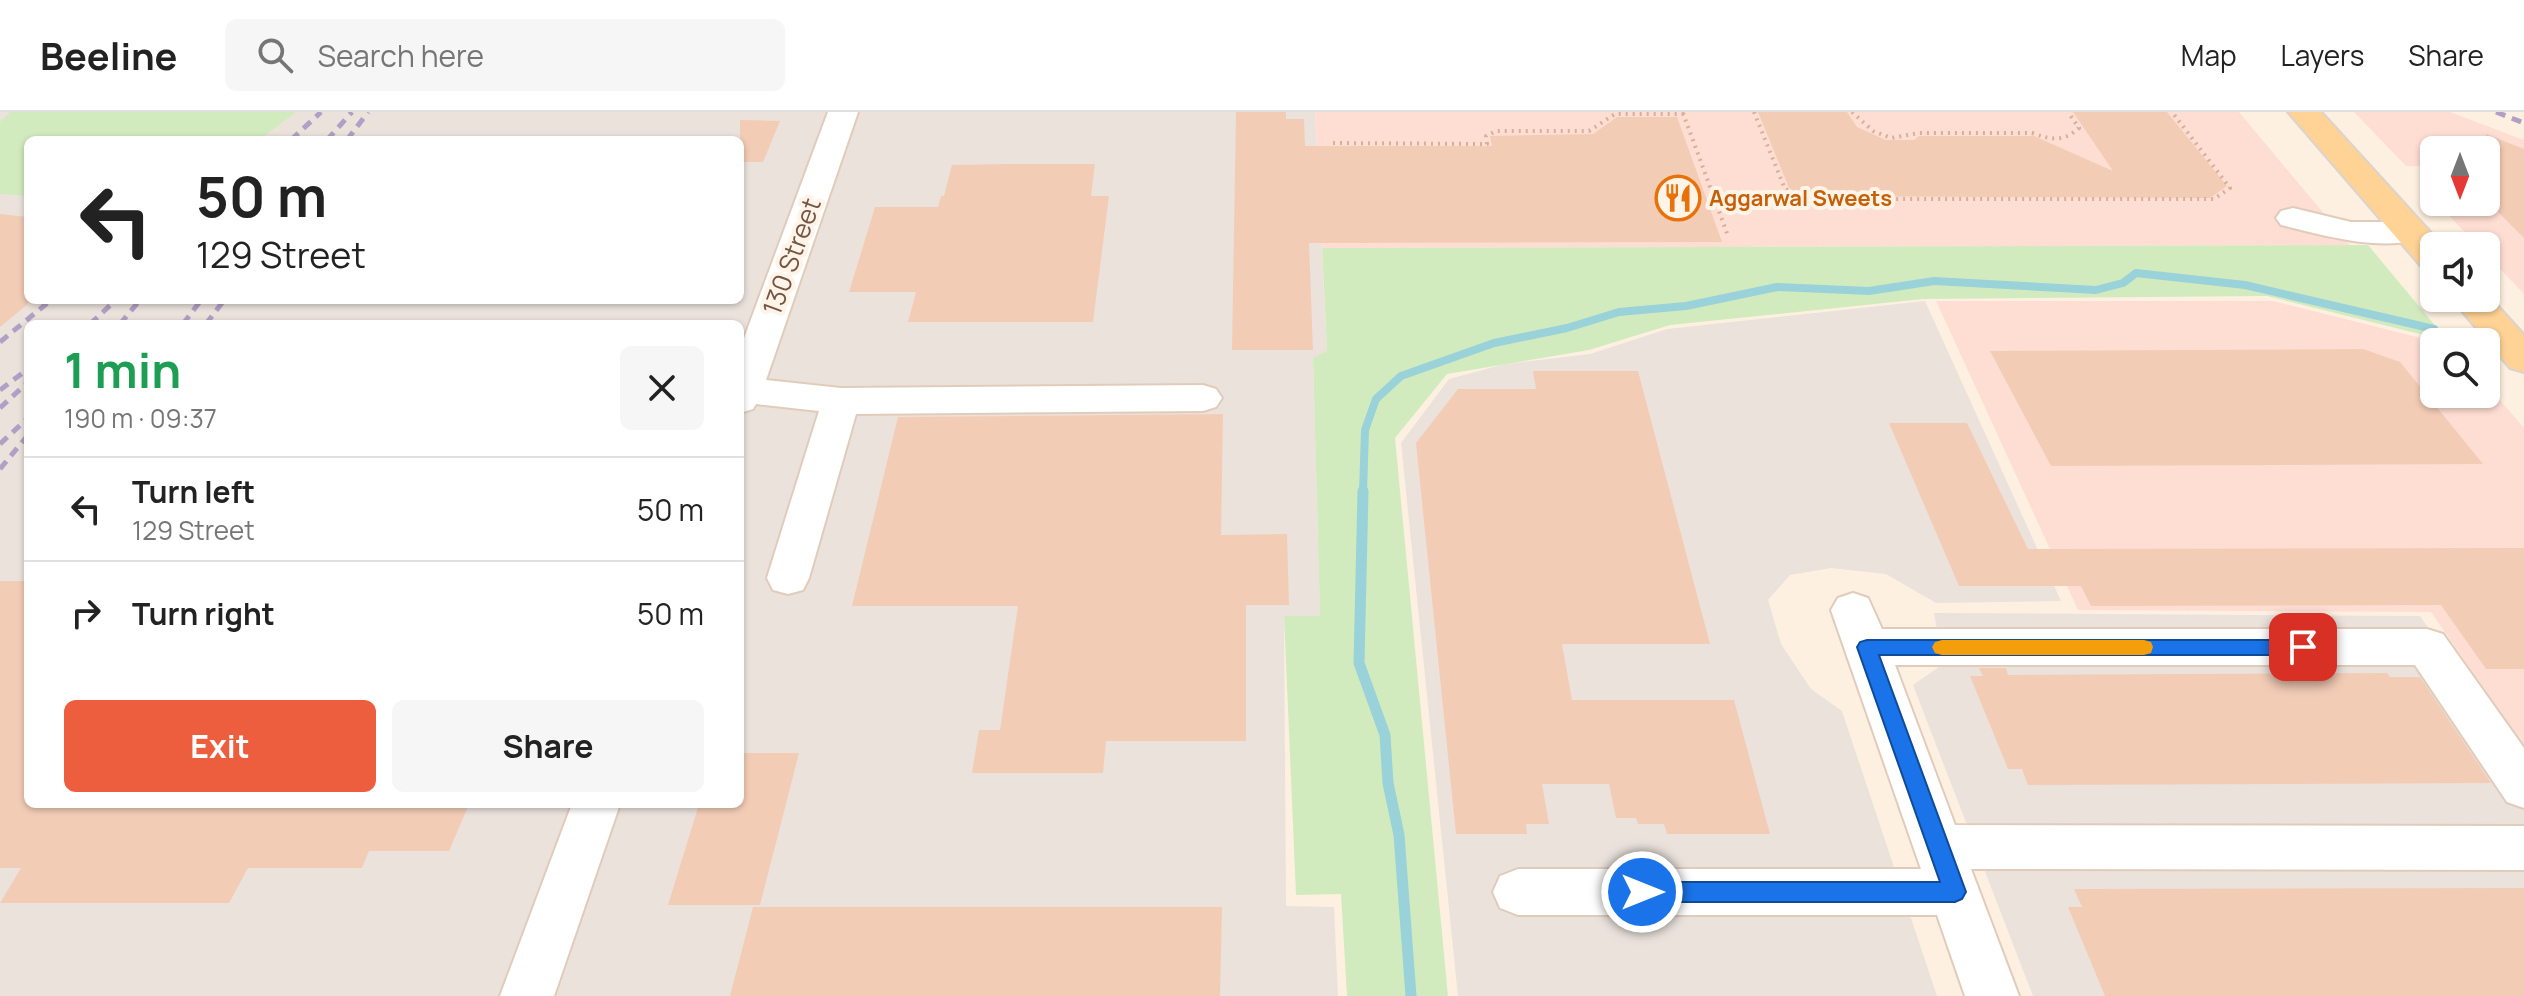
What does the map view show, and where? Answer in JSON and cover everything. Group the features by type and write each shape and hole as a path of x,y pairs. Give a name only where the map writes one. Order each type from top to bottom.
{"main road":[{"path":"2304,112 2420,243"},
{"path":"2482,312 2524,359"}],"street":[{"name":"130 Street","path":"744,389 843,112"},
{"path":"2293,218 2351,232 2410,232"},
{"path":"744,395 841,401 1203,398"},
{"path":"788,578 841,401"},
{"path":"1992,996 1860,629 2427,647 2524,787"},
{"path":"527,996 595,808"},
{"path":"1518,892 1946,869 2524,848"}],"path":[{"path":"1754,112 1785,189 1811,199 2214,199 2230,188 2172,112"},
{"path":"1852,112 1861,126 1886,137 1910,138 1919,133 2032,133 2047,139 2068,138 2079,128 2068,112"},
{"path":"1333,143 1487,144 1486,136 1496,131 1589,131 1615,114 1683,113 1728,236"},
{"path":"1969,123 1975,133"}],"shaded area":[{"path":"0,112 1315,112 1327,352 1313,358 1320,617 1284,617 1286,906 1334,907 1338,996 0,996"},
{"path":"1315,112 2239,112 2350,245 1322,248"},
{"path":"2354,112 2450,112 2524,140 2524,168 2500,157 2500,136 2420,136 2420,166 2406,166"},
{"path":"2500,170 2524,171 2524,294 2500,269 2500,232 2465,232 2449,216 2500,216"},
{"path":"1925,301 2061,601 1936,603 1886,574 1831,568 1790,575 1768,600 1781,644 1811,689 1842,711 1937,996 1458,996 1401,443 1449,379 1505,364 1590,354 1667,329"},
{"path":"1936,301 2273,301 2420,338 2420,408 2500,408 2500,400 2524,428 2524,746 2431,612 2078,610"},
{"path":"1934,613 2420,616 2524,765 2524,996 2033,996 1913,685 1943,664"}],"green space":[{"path":"10,112 296,112 264,136 24,136 24,196 0,194 0,122"},
{"path":"2368,245 2420,307 2420,312 2424,312 2437,328 2420,328 2420,334 2267,296 1923,299 1670,325 1589,350 1447,374 1395,438 1448,996 1347,996 1341,894 1296,895 1284,616 1320,616 1313,358 1327,351 1322,248"}],"building":[{"path":"1236,112 1286,112 1286,119 1304,119 1305,146 1492,146 1490,136 1593,134 1617,117 1677,117 1722,242 1309,243 1313,350 1232,350"},
{"path":"1758,112 1847,112 1857,127 1886,140 1914,140 1919,136 2034,136 2113,171 2073,112 2167,112 2227,186 2210,198 1807,196 1789,188"},
{"path":"740,120 780,121 763,162 744,162 744,136 740,136"},
{"path":"2500,140 2524,149 2524,238 2500,214"},
{"path":"1095,164 1091,196 1109,196 1093,322 908,322 916,292 849,292 875,207 938,207 952,165"},
{"path":"0,214 24,217 24,304 28,304 0,327"},
{"path":"2363,349 2400,362 2420,387 2420,408 2437,408 2483,464 2051,466 1990,351"},
{"path":"1533,371 1638,371 1710,644 1562,644 1572,700 1734,700 1770,834 1667,834 1664,824 1638,824 1636,818 1616,818 1609,784 1542,784 1549,824 1526,824 1527,834 1456,834 1416,443 1458,389 1536,389"},
{"path":"1223,414 1221,535 1287,534 1289,605 1246,605 1246,741 1106,741 1103,773 972,773 979,730 1000,730 1018,606 852,606 898,417"},
{"path":"1889,423 1967,423 2028,549 2524,548 2524,669 2486,669 2441,605 2091,606 2081,586 1959,586"},
{"path":"0,581 24,581 24,808 467,808 449,851 369,851 362,868 248,868 229,903 0,903 21,868 0,868"},
{"path":"1979,668 2006,668 2008,675 2387,673 2390,677 2420,677 2491,783 2028,785 2022,769 2008,769 1970,676 1983,676"},
{"path":"744,753 799,753 760,905 668,905 698,808 744,808"},
{"path":"2524,888 2524,996 2105,996 2068,907 2082,907 2074,889"},
{"path":"753,907 1222,907 1220,996 730,996"}],"waterway":[{"path":"1363,493 1365,430 1376,399 1401,376 1494,343 1567,328 1619,312 1686,306 1777,287 1869,291 1934,281 2096,290 2123,283 2136,273 2245,285 2430,328"},
{"path":"1363,491 1359,663 1385,735 1388,783 1399,835 1411,996"}],"railway":[{"path":"295,136 321,112"},
{"path":"331,136 352,112"},
{"path":"350,136 368,112"},
{"path":"2496,112 2524,123"},
{"path":"27,320 46,304"},
{"path":"94,320 112,304"},
{"path":"123,320 137,304"},
{"path":"186,320 198,304"},
{"path":"209,320 221,304"},
{"path":"0,342 24,322"},
{"path":"0,390 24,372"},
{"path":"0,408 24,386"},
{"path":"0,444 24,422"},
{"path":"0,469 24,440"}],"slow traffic":[{"path":"1942,647 2144,647"}],"place":[{"name":"Aggarwal Sweets","path":"1678,198"}],"route":[{"path":"1642,892 1955,892 1867,647 2303,647"}]}
